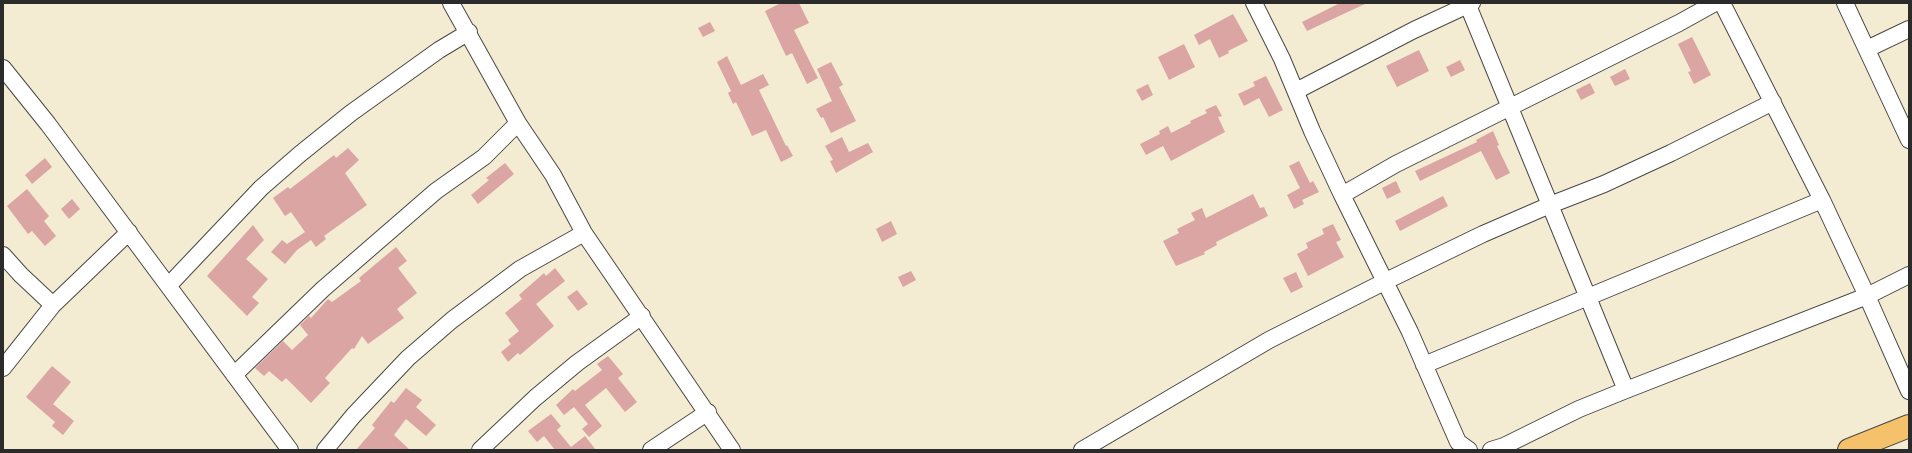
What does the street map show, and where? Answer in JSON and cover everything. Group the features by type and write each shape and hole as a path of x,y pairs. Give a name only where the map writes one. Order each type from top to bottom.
{"highway":[{"path":"1849,450 1909,426"}],"street":[{"path":"451,3 469,32 518,122 553,175 584,233 708,412 732,450"},
{"path":"1254,3 1296,91 1312,131 1342,195 1386,281 1458,442 1469,450"},
{"path":"1342,195 1396,164 1679,23 1715,3"},
{"path":"1722,3 1822,200 1868,296 1909,391"},
{"path":"1844,3 1909,140"},
{"path":"1296,91 1414,30 1469,4 1626,390"},
{"path":"1867,49 1909,29"},
{"path":"169,285 261,188 300,154 351,113 439,50 469,32"},
{"path":"3,68 48,124 169,285 290,450"},
{"path":"1082,450 1269,340 1386,281 1483,234 1550,205 1604,184 1671,153 1773,102"},
{"path":"234,375 334,278 436,191 484,157 518,122"},
{"path":"1424,365 1822,200"},
{"path":"3,368 53,305 128,232"},
{"path":"325,450 353,416 408,358 452,320 520,270 584,233"},
{"path":"3,255 21,275 53,305"},
{"path":"1491,450 1504,446 1579,409 1868,296 1909,275"},
{"path":"480,450 535,398 577,363 642,316"},
{"path":"651,450 708,412"}],"building":[{"path":"781,3 799,3 809,23 794,30 818,78 807,84 792,53 786,56 765,11"},
{"path":"1340,3 1367,3 1307,31 1302,22"},
{"path":"1233,14 1248,41 1228,51 1229,53 1219,58 1210,39 1199,45 1194,35"},
{"path":"710,22 715,31 703,37 698,28"},
{"path":"1692,37 1711,75 1694,84 1688,72 1691,71 1678,44"},
{"path":"1184,44 1195,67 1169,80 1158,57"},
{"path":"1419,50 1429,71 1397,87 1386,66"},
{"path":"727,56 741,85 763,74 769,85 759,90 786,146 787,145 793,156 781,162 766,130 752,136 736,102 733,104 728,93 731,91 717,62"},
{"path":"1460,60 1465,70 1451,77 1446,67"},
{"path":"831,62 843,85 839,87 856,121 831,133 823,117 821,118 816,109 832,101 817,69"},
{"path":"1625,69 1630,79 1615,86 1610,77"},
{"path":"1266,76 1283,110 1269,117 1259,98 1244,106 1238,94 1255,86 1253,82"},
{"path":"1590,83 1595,93 1581,100 1576,90"},
{"path":"1148,84 1153,95 1142,101 1136,90"},
{"path":"1216,105 1222,116 1218,117 1225,132 1171,161 1163,146 1146,155 1140,144 1160,134 1159,131 1168,126 1171,133 1191,123 1190,121 1207,113 1205,110"},
{"path":"1493,131 1499,145 1497,146 1510,173 1496,180 1481,151 1420,181 1415,171 1477,142 1476,140"},
{"path":"842,137 849,152 868,143 873,152 836,173 830,161 833,160 825,146"},
{"path":"348,148 359,160 345,173 367,205 324,236 326,239 316,247 311,240 297,250 285,264 271,252 282,240 287,244 305,232 291,212 285,216 273,198 288,187 290,189 334,155 336,158"},
{"path":"45,158 52,167 32,184 25,175"},
{"path":"1299,161 1310,183 1313,181 1319,192 1302,200 1304,204 1294,209 1287,195 1300,188 1289,166"},
{"path":"505,163 514,174 478,204 471,195 489,180 486,178"},
{"path":"1396,181 1401,192 1387,199 1382,188"},
{"path":"27,189 49,216 44,221 56,236 45,246 32,231 28,234 7,206"},
{"path":"1253,194 1260,208 1264,207 1268,216 1216,242 1217,245 1204,252 1205,254 1176,266 1163,241 1179,233 1177,229 1195,220 1191,213 1202,208 1206,218"},
{"path":"1443,196 1448,206 1400,231 1395,221"},
{"path":"72,199 80,209 69,219 61,209"},
{"path":"891,221 897,234 882,242 876,229"},
{"path":"1333,224 1341,240 1336,242 1344,257 1308,276 1297,254 1308,248 1306,243 1324,234 1322,229"},
{"path":"253,225 264,240 246,259 268,279 252,297 259,303 247,316 207,276"},
{"path":"396,247 407,261 398,268 417,293 397,309 404,318 368,344 362,336 354,349 352,348 325,378 330,383 311,403 286,378 282,382 269,371 264,376 255,368 283,341 292,350 308,335 300,325 309,316 311,318 328,299 332,302 361,281 359,278"},
{"path":"555,268 565,281 536,304 554,326 520,355 518,353 508,362 501,352 511,344 508,340 519,331 505,313 522,299 519,295 544,273 546,276"},
{"path":"911,271 916,280 903,287 898,277"},
{"path":"1296,272 1303,287 1291,293 1283,278"},
{"path":"577,290 588,304 578,311 567,297"},
{"path":"608,356 623,374 618,378 637,402 625,412 606,388 585,405 602,426 589,437 582,429 588,424 574,407 564,415 556,405 573,389 575,391 602,370 597,364"},
{"path":"52,366 71,382 53,404 74,421 63,435 52,426 55,422 26,397"},
{"path":"406,388 422,400 416,407 436,425 426,436 406,419 394,435 410,450 356,450 375,428 372,425 391,401 394,403"},
{"path":"551,414 561,426 557,430 571,447 585,436 596,450 555,450 544,436 537,442 528,431"}]}
